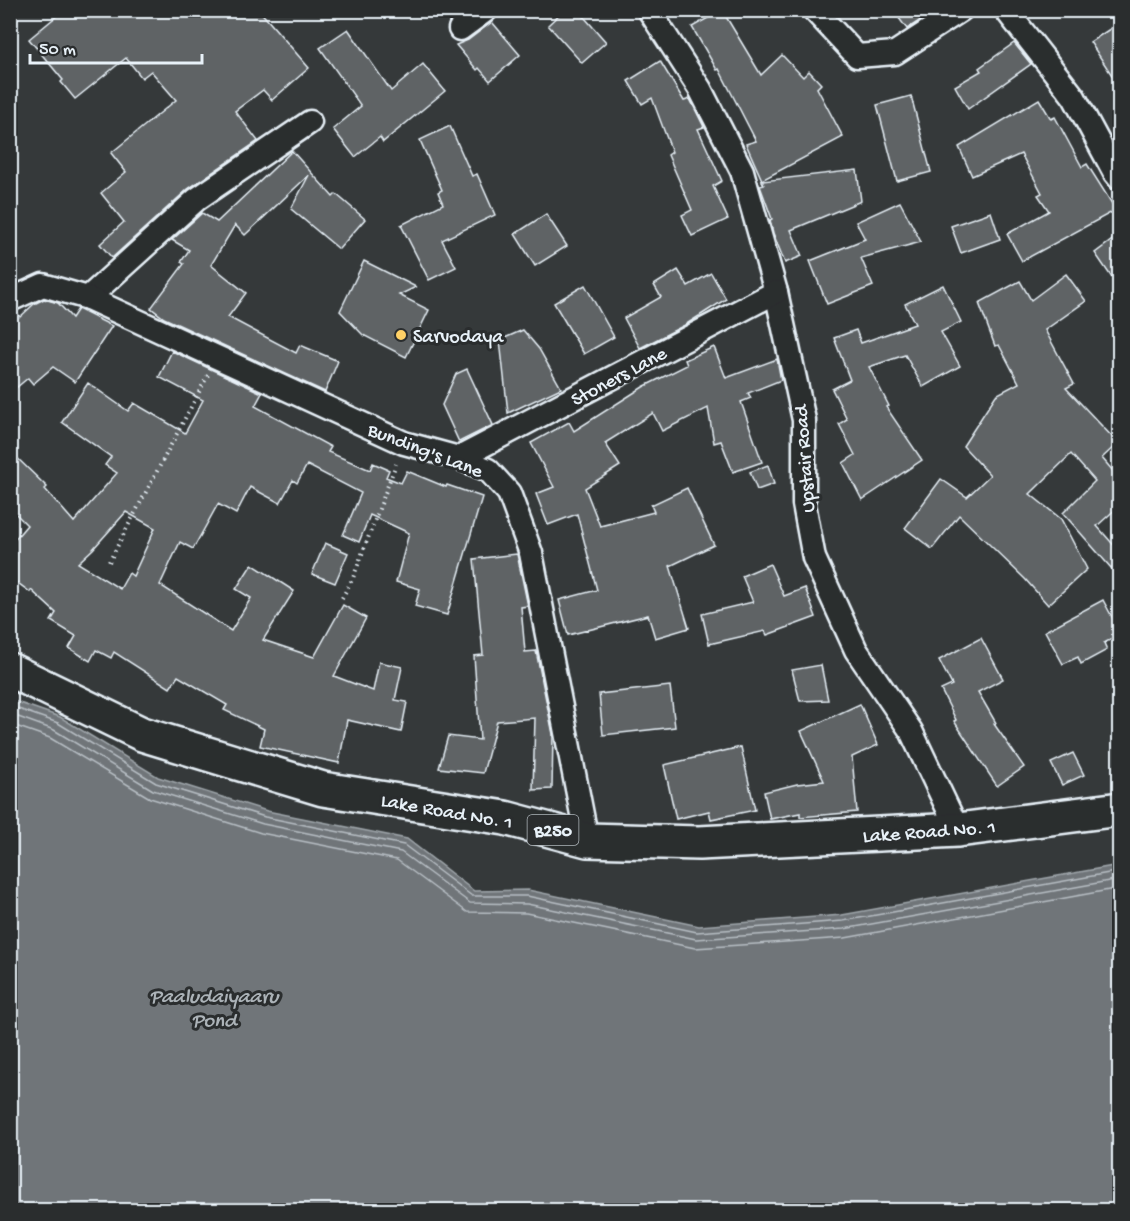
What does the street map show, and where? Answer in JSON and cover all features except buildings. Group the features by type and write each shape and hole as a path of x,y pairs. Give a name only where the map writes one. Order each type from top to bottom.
{"main road":[{"name":"Lake Road No. 1","path":"10,670 142,734 323,789 505,818 587,840 699,843 958,831 1119,809"}],"street":[{"path":"460,29 486,10"},
{"name":"Upstair Road","path":"649,10 700,89 742,171 776,292 804,420 804,504 814,558 856,650 911,731 958,831"},
{"path":"814,10 857,56 895,53 961,10"},
{"path":"1006,10 1074,97 1119,179"},
{"path":"88,298 197,199 310,122"},
{"name":"Bunding's Lane","path":"10,300 43,285 88,298 404,443 459,458 488,470 509,493 531,553 587,840"},
{"name":"Stoners Lane","path":"459,458 776,292"}],"path":[{"path":"109,562 217,359"},
{"path":"342,598 353,578 404,443"}],"water":[{"name":"Paaludaiyaaru Pond","path":"11,700 60,717 158,777 267,811 407,839 474,891 528,890 699,926 842,915 1119,865 1119,1210 11,1210"}],"place":[{"name":"Sarvodaya","path":"401,335"}]}
